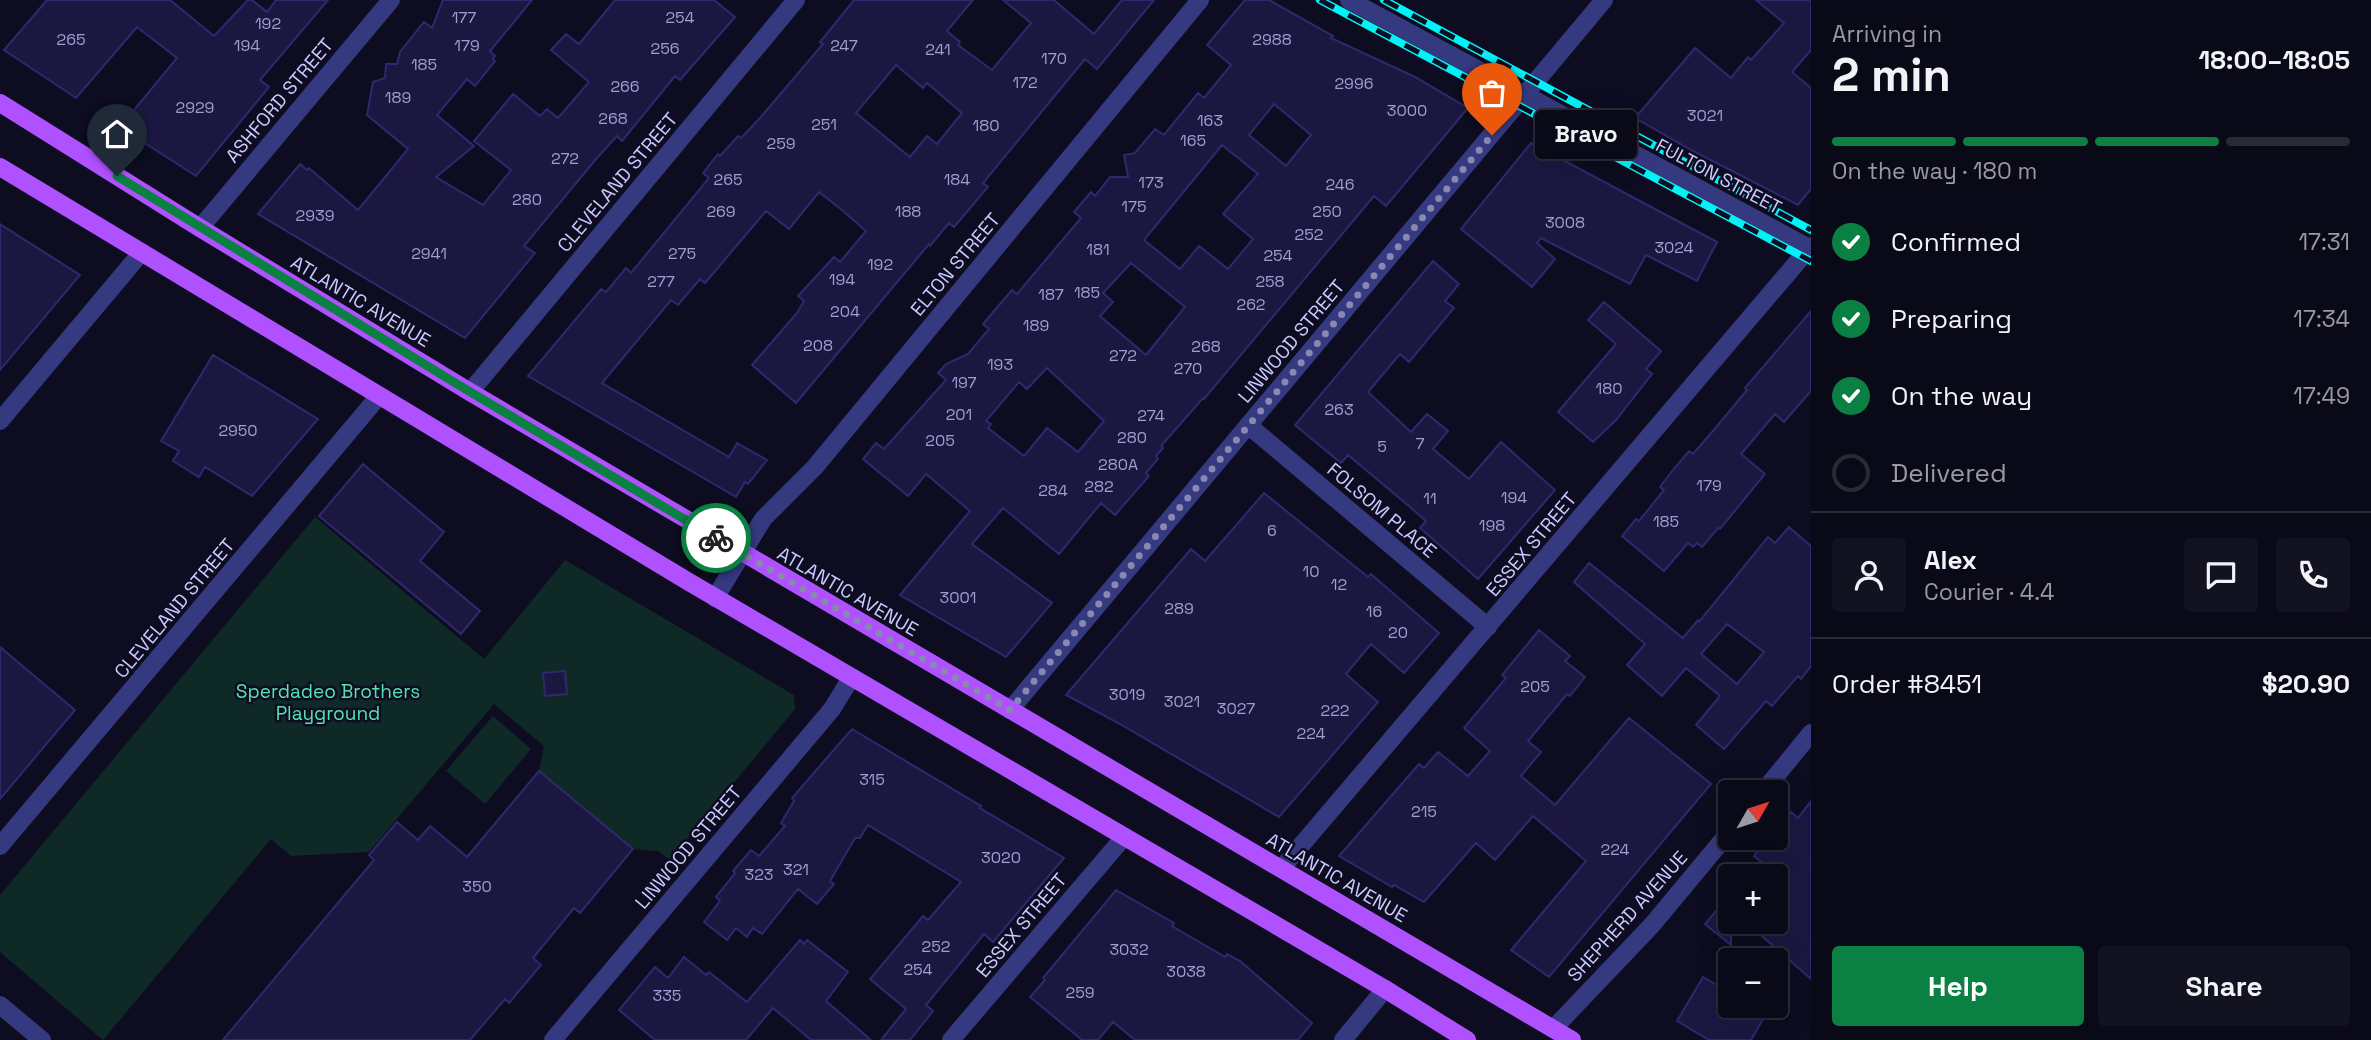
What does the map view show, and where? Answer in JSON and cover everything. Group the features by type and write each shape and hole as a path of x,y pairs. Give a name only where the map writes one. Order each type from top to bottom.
{"main road":[{"name":"ATLANTIC AVENUE","path":"0,103 470,392 1572,1040"},
{"path":"0,167 715,598 1385,989 1467,1040"}],"street":[{"name":"ASHFORD STREET","path":"200,228 391,0"},
{"name":"CLEVELAND STREET","path":"470,392 796,0"},
{"name":"ELTON STREET","path":"715,598 763,519 814,467 1200,0"},
{"name":"FULTON STREET","path":"1349,0 1810,248"},
{"name":"LINWOOD STREET","path":"1010,710 1604,0"},
{"name":"ESSEX STREET","path":"1281,869 1810,248"},
{"path":"0,421 141,253"},
{"name":"CLEVELAND STREET","path":"0,846 379,396"},
{"name":"FOLSOM PLACE","path":"1248,425 1488,627"},
{"name":"LINWOOD STREET","path":"553,1040 832,709 851,678"},
{"path":"1773,780 1811,733"},
{"name":"ESSEX STREET","path":"951,1040 1124,837"},
{"name":"SHEPHERD AVENUE","path":"1553,1029 1652,925 1718,846"},
{"path":"1343,1040 1385,989"},
{"path":"0,1005 42,1040"}],"green space":[{"name":"Sperdadeo Brothers Playground","path":"315,517 484,659 565,560 794,695 795,709 670,860 658,851 633,849 539,771 544,746 494,704 369,852 291,856 271,839 103,1040 0,952 0,895"},
{"path":"493,716 531,749 485,804 446,771"}],"building":[{"path":"47,0 170,0 214,36 248,0 252,0 267,12 276,0 328,0 260,80 269,87 196,176 120,127 177,58 137,27 76,98 4,50"},
{"path":"443,0 532,0 490,51 495,56 495,61 475,86 467,79 437,115 474,146 436,177 483,205 511,170 474,141 513,94 540,116 547,109 558,118 589,82 551,50 566,34 579,44 615,0 714,0 735,17 680,80 675,76 622,141 617,136 596,159 524,246 535,253 465,338 258,214 300,164 307,170 309,168 358,210 408,149 367,115 373,82 385,78 386,64 397,64 400,52 424,22 432,28"},
{"path":"854,0 973,0 947,31 960,42 958,45 992,70 1031,23 1003,0 1054,0 1094,34 1122,0 1154,0 1097,69 1085,59 983,183 988,187 954,227 949,223 930,246 929,244 796,403 752,365 797,313 804,301 798,296 834,257 840,262 866,231 843,211 819,192 789,229 766,211 705,283 700,279 678,305 671,300 602,383 729,457 737,443 767,460 748,484 745,482 736,497 528,376 601,289 606,292 626,268 631,273 709,178 703,173 718,154 720,156 738,136 741,138 760,118 823,44 820,42","holes":["896,65 923,88 927,83 962,113 937,144 927,136 910,157 856,113"]},
{"path":"1245,0 1269,0 1333,36 1331,38 1415,77 1468,108 1386,206 1374,196 1204,399 1161,446 1163,448 1156,456 1158,459 1146,473 1149,476 1115,515 1101,503 1059,554 1003,508 972,544 1052,603 1006,657 900,595 970,511 926,474 908,496 863,459 876,443 884,449 946,380 938,373 946,364 968,354 989,329 983,324 1012,290 1017,294 1081,218 1074,212 1091,192 1095,196 1110,177 1128,177 1124,155 1135,153 1155,129 1164,135 1198,93 1204,98 1231,65 1207,45","holes":["1274,104 1311,135 1286,166 1249,135","1222,145 1258,174 1223,214 1253,239 1228,269 1199,246 1180,269 1144,240","1131,263 1185,307 1146,355 1100,316 1113,302 1103,293","1047,368 1104,421 1078,452 1047,428 1024,456 988,428 991,424 986,421 1019,382 1027,389"]},
{"path":"1756,0 1811,0 1811,50 1792,72 1811,88 1811,189 1798,205 1635,118 1695,48 1731,78 1748,57 1751,60 1784,23"},
{"path":"1531,143 1717,242 1697,281 1646,255 1630,284 1541,238 1537,243 1555,259 1532,287 1461,229"},
{"path":"0,224 80,275 0,370"},
{"path":"1433,261 1459,284 1445,301 1454,308 1409,362 1400,354 1368,392 1411,432 1427,414 1448,431 1433,449 1469,479 1501,442 1555,490 1478,579 1420,528 1426,521 1410,507 1348,455 1341,463 1295,425"},
{"path":"1604,302 1661,351 1646,369 1652,374 1616,420 1593,442 1558,412 1616,344 1588,320"},
{"path":"1811,311 1811,391 1784,422 1775,414 1741,454 1765,474 1702,547 1697,543 1693,547 1688,543 1664,571 1622,536 1636,519 1639,521 1664,490 1660,487 1672,471 1689,451 1693,454 1713,431 1747,390 1745,388"},
{"path":"213,355 318,419 252,496 205,467 199,477 173,461 179,451 161,441"},
{"path":"363,464 444,532 420,561 480,611 461,634 319,516"},
{"path":"1264,493 1368,577 1371,574 1439,633 1404,673 1371,644 1346,674 1378,702 1279,817 1066,695 1191,549 1205,561"},
{"path":"1789,527 1811,546 1811,666 1801,679 1798,676 1772,706 1766,701 1724,749 1696,725 1720,696 1686,668 1662,696 1627,665 1645,644 1574,582 1589,563 1683,638 1768,537 1775,543","holes":["1727,624 1764,652 1737,684 1701,654"]},
{"path":"1539,630 1570,656 1565,661 1585,677 1570,696 1567,694 1528,741 1541,752 1521,776 1555,805 1629,718 1711,784 1549,977 1511,950 1586,861 1533,816 1495,860 1476,843 1424,902 1339,856 1419,764 1424,768 1438,752 1468,776 1490,751 1464,728 1506,678 1502,675"},
{"path":"0,647 75,710 0,799"},
{"path":"565,671 567,694 545,696 543,673"},
{"path":"852,729 1064,858 993,942 984,934 926,1005 933,1011 910,1040 881,1040 906,1009 870,979 923,916 928,920 961,882 868,825 860,838 855,838 830,881 834,884 817,904 798,889 762,934 753,928 747,937 736,928 727,940 704,922 720,901 716,897 735,873 733,871 751,850 759,856 785,826 781,823 794,801 792,798"},
{"path":"539,771 633,849 580,913 574,908 533,958 541,965 509,1003 505,999 470,1040 223,1040 374,860 369,855 397,822 418,840 430,826 467,857"},
{"path":"1811,801 1811,979 1788,959 1788,948 1776,948 1760,934 1788,934 1788,864 1764,864 1754,856 1759,850 1788,850 1788,815 1791,812 1798,818"},
{"path":"1116,890 1174,923 1172,926 1225,957 1227,954 1240,961 1312,1023 1298,1040 1135,1040 1113,1022 1098,1040 1082,1040 1030,997"},
{"path":"1718,908 1718,934 1731,934 1731,945 1705,924"},
{"path":"800,940 804,944 807,940 848,972 826,1001 871,1040 811,1040 773,1008 746,1040 655,1040 619,1010 655,967 668,978 684,957 706,975 709,972 747,1002"},
{"path":"1703,977 1718,986 1718,1018 1764,1018 1751,1040 1709,1040 1677,1021"}],"railway":[{"path":"1320,0 1811,261"},
{"path":"1384,0 1811,230"}],"way so far":[{"path":"716,538 1010,710 1492,135"}],"place":[{"name":"Bravo","path":"1492,135"}],"route":[{"path":"117,176 457,384 716,538"}]}
